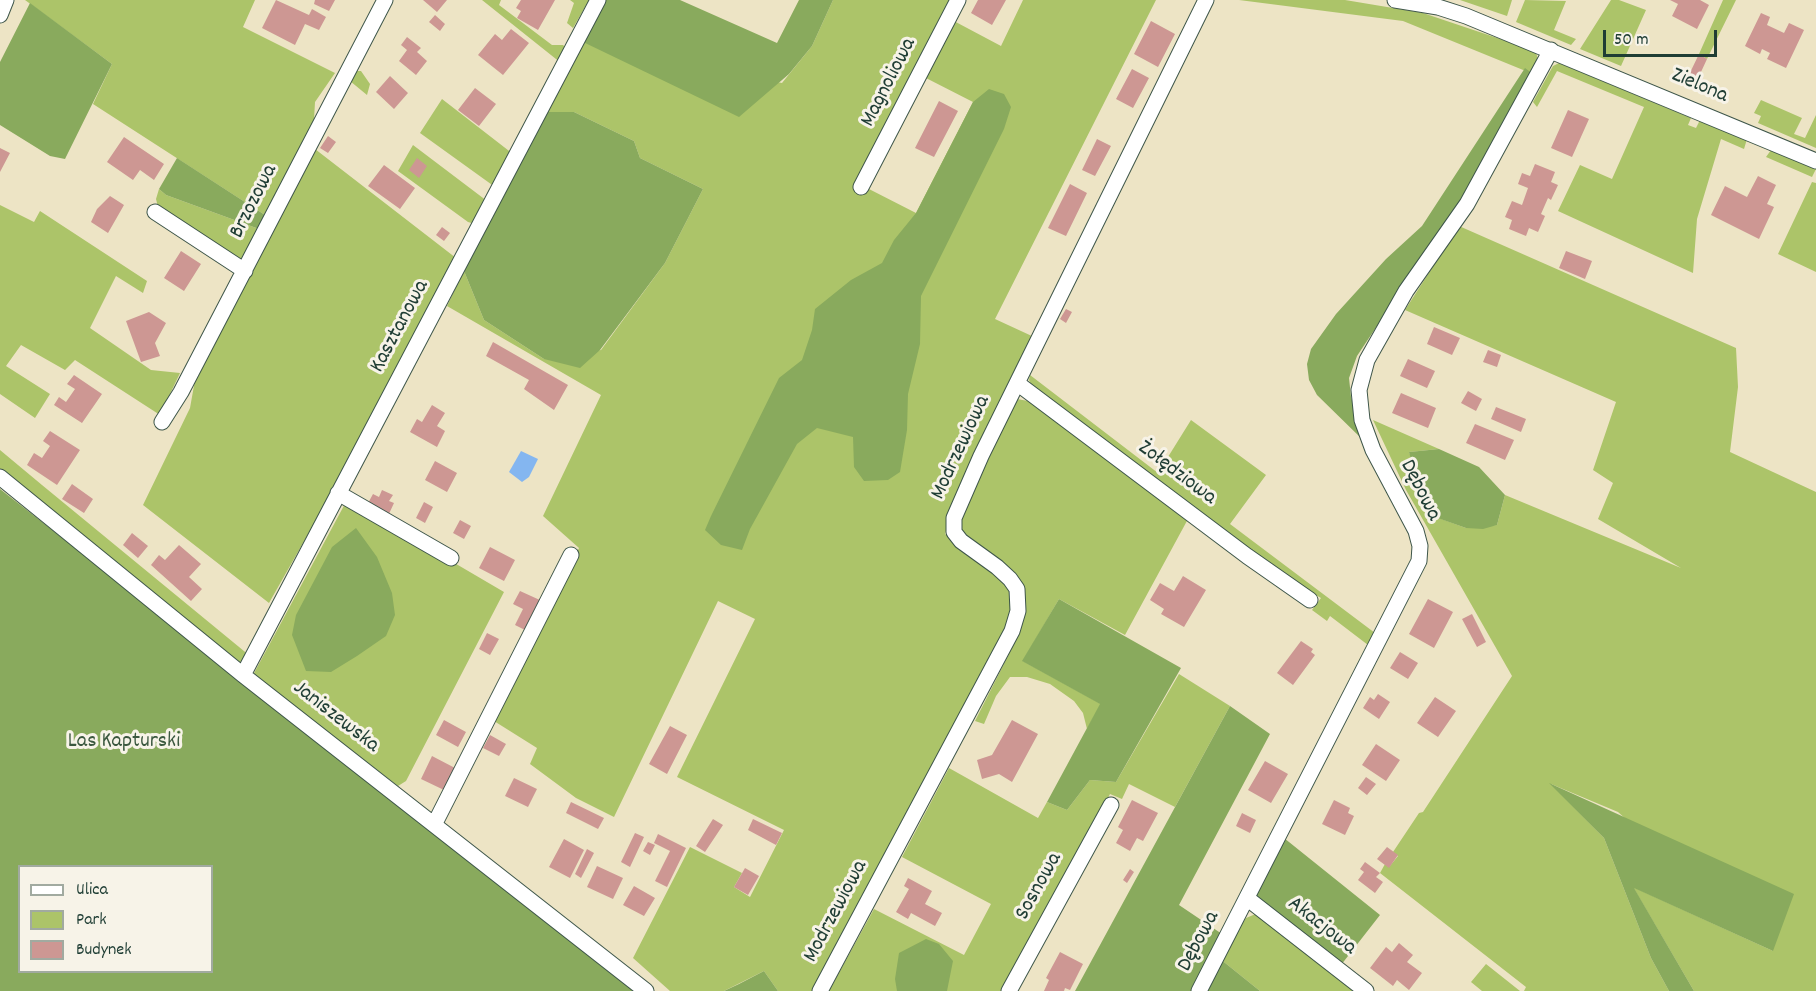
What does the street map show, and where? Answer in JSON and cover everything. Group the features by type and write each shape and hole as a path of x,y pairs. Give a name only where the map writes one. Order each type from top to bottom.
{"street":[{"path":"0,15 6,0"},
{"name":"Brzozowa","path":"162,422 181,392 245,271 385,0"},
{"name":"Kasztanowa","path":"243,675 597,0"},
{"name":"Magnoliowa","path":"861,187 958,0"},
{"name":"Modrzewiowa","path":"820,991 998,660 1015,621 1019,600 1014,584 997,567 961,541 954,532 954,518 1017,382 1206,0"},
{"name":"Zielona","path":"1395,0 1466,16 1816,161"},
{"name":"Dębowa","path":"1199,991 1419,561 1420,546 1416,531 1373,450 1362,420 1359,390 1367,360 1406,291 1467,204 1551,50"},
{"path":"155,212 245,271"},
{"name":"Żołędziowa","path":"1017,382 1310,600"},
{"name":"Janiszewska","path":"0,477 243,675 646,991"},
{"path":"338,493 451,558"},
{"path":"435,824 571,555"},
{"name":"Sosnowa","path":"1009,991 1111,806"},
{"name":"Akacjowa","path":"1248,899 1365,991"}],"green space":[{"path":"25,0 255,0 243,27 335,73 315,102 314,120 265,215 93,104 112,64"},
{"path":"482,0 501,0 499,5 552,45 563,45 568,50 561,63"},
{"path":"570,0 589,0 573,28 567,23 574,3"},
{"path":"604,0 680,0 777,43 799,0 833,0 812,46 789,74 739,117 581,41"},
{"path":"833,0 952,0 867,188 916,213 973,102 924,77 952,20 1001,46 1023,0 1156,0 995,319 1034,337 951,509 945,535 959,520 1017,399 1028,401 1188,519 1125,635 1059,599 1023,661 1101,704 1087,729 1083,713 1074,701 1050,684 1027,677 1010,677 996,696 984,724 975,721 1009,654 990,660 815,991 778,991 764,971 724,991 670,991 633,958 690,847 742,873 734,887 750,897 784,830 677,777 755,619 718,601 614,817 576,798 530,764 537,748 494,721 579,548 543,516 601,395 447,306 464,271 484,320 544,359 601,350 665,263 703,189 640,158 634,141 574,112 548,112 581,41 782,83 812,46"},
{"path":"1239,0 1345,0 1423,13 1524,47 1536,52 1538,60 1533,74 1403,21"},
{"path":"1460,0 1512,0 1507,16"},
{"path":"1525,0 1566,1 1554,30 1576,39 1571,45 1516,22"},
{"path":"1611,0 1619,0 1646,10 1621,66 1580,49"},
{"path":"1723,0 1736,0 1707,59 1699,54"},
{"path":"30,3 112,64 65,159 50,156 0,125 0,62"},
{"path":"1559,63 1691,118 1688,125 1696,128 1700,120 1747,139 1744,149 1721,139 1697,219 1693,273 1558,211 1580,165 1612,179 1644,107 1557,71 1537,107 1533,102 1553,66"},
{"path":"1525,68 1533,74 1464,195 1357,356 1349,378 1351,397 1364,441 1317,395 1309,380 1307,364 1311,349 1336,314 1386,259 1422,226"},
{"path":"355,71 361,71 370,84 367,95 350,81"},
{"path":"989,89 1004,94 1011,107 1004,129 921,296 920,344 908,394 907,430 900,472 888,480 864,481 854,467 853,437 817,428 797,444 750,529 742,550 721,545 705,530 779,378 802,360 812,330 815,309 851,280 882,263 894,240 916,213 973,102"},
{"path":"442,99 513,154 495,187 420,133"},
{"path":"1761,100 1802,118 1794,134 1805,138 1816,115 1816,148 1758,123 1761,116 1754,113"},
{"path":"548,112 574,112 634,141 640,158 703,189 665,263 600,350 580,368 544,359 484,320 464,271"},
{"path":"413,145 487,201 475,224 468,222 398,171"},
{"path":"315,149 456,258 354,453 269,603 143,505 190,408 195,380"},
{"path":"1771,150 1816,169 1812,177 1766,157"},
{"path":"177,158 265,215 259,229 166,195 159,189"},
{"path":"1812,182 1816,183 1816,272 1778,254"},
{"path":"159,189 166,195 259,229 241,259 158,207 156,199"},
{"path":"0,205 34,222 40,211 147,281 143,293 116,276 90,328 151,370 180,373 160,415 75,360 65,370 21,345 6,366 50,394 35,418 0,394"},
{"path":"1459,226 1736,348 1738,387 1730,452 1816,492 1816,991 1694,991 1633,887 1773,951 1618,812 1551,784 1604,838 1651,958 1669,991 1524,991 1526,987 1380,873 1385,864 1389,867 1398,856 1393,852 1419,813 1423,812 1512,676 1406,490 1373,420 1439,449 1409,452 1433,516 1466,528 1497,525 1505,495 1681,568 1598,519 1613,483 1593,470 1616,402 1405,310"},
{"path":"1030,375 1158,473 1191,420 1266,475 1230,524 1375,633 1368,645 1330,616 1327,621 1312,610 1321,598 1273,570 1032,387 1029,380"},
{"path":"1439,449 1479,467 1505,495 1497,525 1483,529 1466,528 1432,516 1419,490 1409,452"},
{"path":"0,450 250,656 238,663 0,472"},
{"name":"Las Kapturski","path":"0,489 640,991 0,991"},
{"path":"347,500 504,592 406,781 398,786 253,675"},
{"path":"356,528 377,557 392,593 395,615 386,636 357,656 331,672 306,671 292,635 296,615 332,547"},
{"path":"1059,599 1181,668 1116,782 1090,780 1067,810 1047,802 1100,704 1022,661"},
{"path":"1179,674 1230,706 1175,807 1129,784 1122,799 1110,794 1005,991 829,991 874,909 964,955 991,904 902,857 949,768 1038,818 1047,802 1067,810 1090,780 1116,782"},
{"path":"1230,706 1270,734 1179,905 1222,934 1192,991 1075,991"},
{"path":"1549,783 1794,894 1773,951 1634,888 1694,991 1669,991 1651,958 1604,838"},
{"path":"1284,838 1380,915 1341,965 1254,895"},
{"path":"1258,913 1355,991 1260,991 1219,958 1246,918"},
{"path":"926,939 939,944 953,961 947,991 897,991 895,979 899,953"},
{"path":"1219,958 1260,991 1203,991"},
{"path":"1486,964 1520,991 1482,991 1471,982"},
{"path":"764,971 778,991 724,991 739,984"}],"water":[{"path":"521,451 538,459 529,477 522,482 509,472"}],"building":[{"path":"276,0 309,15 312,9 326,17 319,30 305,24 295,45 262,28"},
{"path":"315,0 335,0 329,11 314,4"},
{"path":"423,0 447,0 437,12"},
{"path":"521,0 555,0 538,30 517,18 521,11 516,8"},
{"path":"978,0 1006,0 992,25 971,13"},
{"path":"1670,0 1700,0 1709,5 1697,29 1672,16 1678,4"},
{"path":"1761,13 1770,17 1767,25 1784,33 1789,23 1804,30 1786,68 1767,59 1770,53 1762,49 1760,54 1745,46"},
{"path":"435,15 445,24 440,31 429,22"},
{"path":"1151,21 1175,34 1158,67 1134,54"},
{"path":"511,29 529,43 503,75 478,55 495,34 502,40"},
{"path":"407,37 421,48 417,52 427,61 416,75 399,61 407,50 401,45"},
{"path":"1699,54 1707,59 1695,85 1686,81"},
{"path":"1132,69 1149,78 1133,108 1116,99"},
{"path":"390,76 408,93 394,109 376,92"},
{"path":"475,88 496,104 479,126 458,110"},
{"path":"939,101 958,111 934,157 915,148"},
{"path":"1568,110 1589,119 1572,157 1551,148"},
{"path":"328,136 336,142 328,153 320,148"},
{"path":"124,137 164,164 154,180 140,170 133,180 107,162"},
{"path":"1097,139 1111,146 1095,176 1082,170"},
{"path":"0,148 10,153 0,172"},
{"path":"417,158 427,166 419,178 409,170"},
{"path":"1535,164 1555,172 1551,182 1558,185 1551,200 1548,198 1541,214 1545,216 1538,232 1529,228 1526,236 1509,229 1512,220 1505,217 1512,201 1522,205 1528,188 1518,184 1522,173 1530,176"},
{"path":"384,165 415,188 400,209 368,186"},
{"path":"1758,176 1776,185 1767,204 1774,207 1759,239 1711,215 1725,186 1747,197"},
{"path":"1070,184 1087,193 1066,236 1048,228"},
{"path":"110,196 124,205 108,233 91,222 97,209"},
{"path":"442,227 450,233 444,241 436,235"},
{"path":"181,251 201,264 184,291 164,278"},
{"path":"1566,251 1592,261 1585,279 1559,268"},
{"path":"1066,309 1072,312 1066,323 1060,319"},
{"path":"149,312 166,323 155,343 160,356 141,362 126,321"},
{"path":"1434,327 1460,338 1452,355 1427,344"},
{"path":"493,342 568,385 554,410 524,389 529,380 486,356"},
{"path":"1488,350 1501,355 1497,367 1483,362"},
{"path":"1408,359 1435,371 1427,388 1400,376"},
{"path":"74,375 102,394 82,423 54,405 59,397 66,402 75,389 67,384"},
{"path":"1468,391 1482,399 1476,411 1461,403"},
{"path":"1401,393 1436,408 1428,428 1392,413"},
{"path":"432,405 445,413 437,426 445,431 437,447 410,432 417,419 422,422"},
{"path":"1496,407 1526,419 1521,432 1491,419"},
{"path":"1475,424 1514,440 1505,460 1466,443"},
{"path":"50,431 80,450 57,485 27,465 34,453 42,458 50,446 43,441"},
{"path":"435,461 457,473 447,492 425,480"},
{"path":"72,484 93,499 84,513 62,499"},
{"path":"382,490 393,495 389,501 394,503 388,516 367,505 373,494 379,497"},
{"path":"424,502 433,507 425,523 416,518"},
{"path":"460,520 471,526 464,539 453,533"},
{"path":"132,533 148,546 138,558 123,545"},
{"path":"179,545 201,564 189,577 202,589 191,601 151,565 159,555 165,560"},
{"path":"490,547 515,560 504,581 479,568"},
{"path":"1183,576 1206,590 1184,627 1161,614 1164,609 1150,600 1160,583 1174,591"},
{"path":"520,591 542,601 527,631 515,625 523,609 513,604"},
{"path":"1428,599 1453,612 1434,648 1409,634"},
{"path":"1472,614 1486,642 1477,647 1462,619"},
{"path":"487,633 499,639 490,655 479,649"},
{"path":"1301,641 1313,649 1311,652 1315,655 1293,685 1277,673"},
{"path":"1400,652 1418,663 1408,679 1390,668"},
{"path":"1378,694 1390,702 1379,719 1363,708 1370,697 1374,700"},
{"path":"1435,697 1456,711 1438,737 1417,723"},
{"path":"444,720 466,732 458,747 436,735"},
{"path":"1012,720 1038,734 1012,782 999,774 982,779 977,760 992,755"},
{"path":"670,726 687,735 667,774 649,764"},
{"path":"490,735 506,744 499,756 483,748"},
{"path":"1376,744 1400,760 1386,781 1362,765"},
{"path":"432,756 455,768 444,790 421,779"},
{"path":"1265,761 1288,774 1271,803 1248,790"},
{"path":"1366,777 1376,784 1367,795 1358,788"},
{"path":"514,778 537,789 528,807 505,796"},
{"path":"1132,800 1158,813 1143,841 1137,838 1130,851 1116,843 1123,830 1118,827"},
{"path":"1334,800 1350,808 1348,813 1354,816 1345,835 1322,824"},
{"path":"571,802 604,818 598,829 566,813"},
{"path":"1242,813 1256,820 1250,833 1236,826"},
{"path":"713,819 723,825 705,852 696,846"},
{"path":"753,819 782,833 776,845 748,830"},
{"path":"635,833 644,837 630,867 621,862"},
{"path":"658,834 686,848 667,887 655,881 670,851 654,843"},
{"path":"564,839 584,850 570,878 549,867"},
{"path":"648,842 655,845 650,855 643,851"},
{"path":"1387,847 1398,855 1389,868 1377,859"},
{"path":"587,849 594,853 581,878 575,874"},
{"path":"1365,862 1380,873 1376,877 1383,882 1375,893 1358,880 1364,872 1360,869"},
{"path":"597,866 623,878 613,899 587,887"},
{"path":"745,868 759,876 748,895 734,887"},
{"path":"1130,869 1134,872 1127,883 1123,880"},
{"path":"908,878 932,891 925,904 942,913 935,926 911,913 908,919 896,912 909,889 904,886"},
{"path":"634,886 655,898 644,916 623,905"},
{"path":"1399,943 1413,955 1407,962 1422,973 1409,990 1397,980 1393,986 1370,968 1386,947 1392,952"},
{"path":"1060,952 1083,964 1070,990 1065,988 1064,991 1044,991 1049,980 1046,978"}]}
